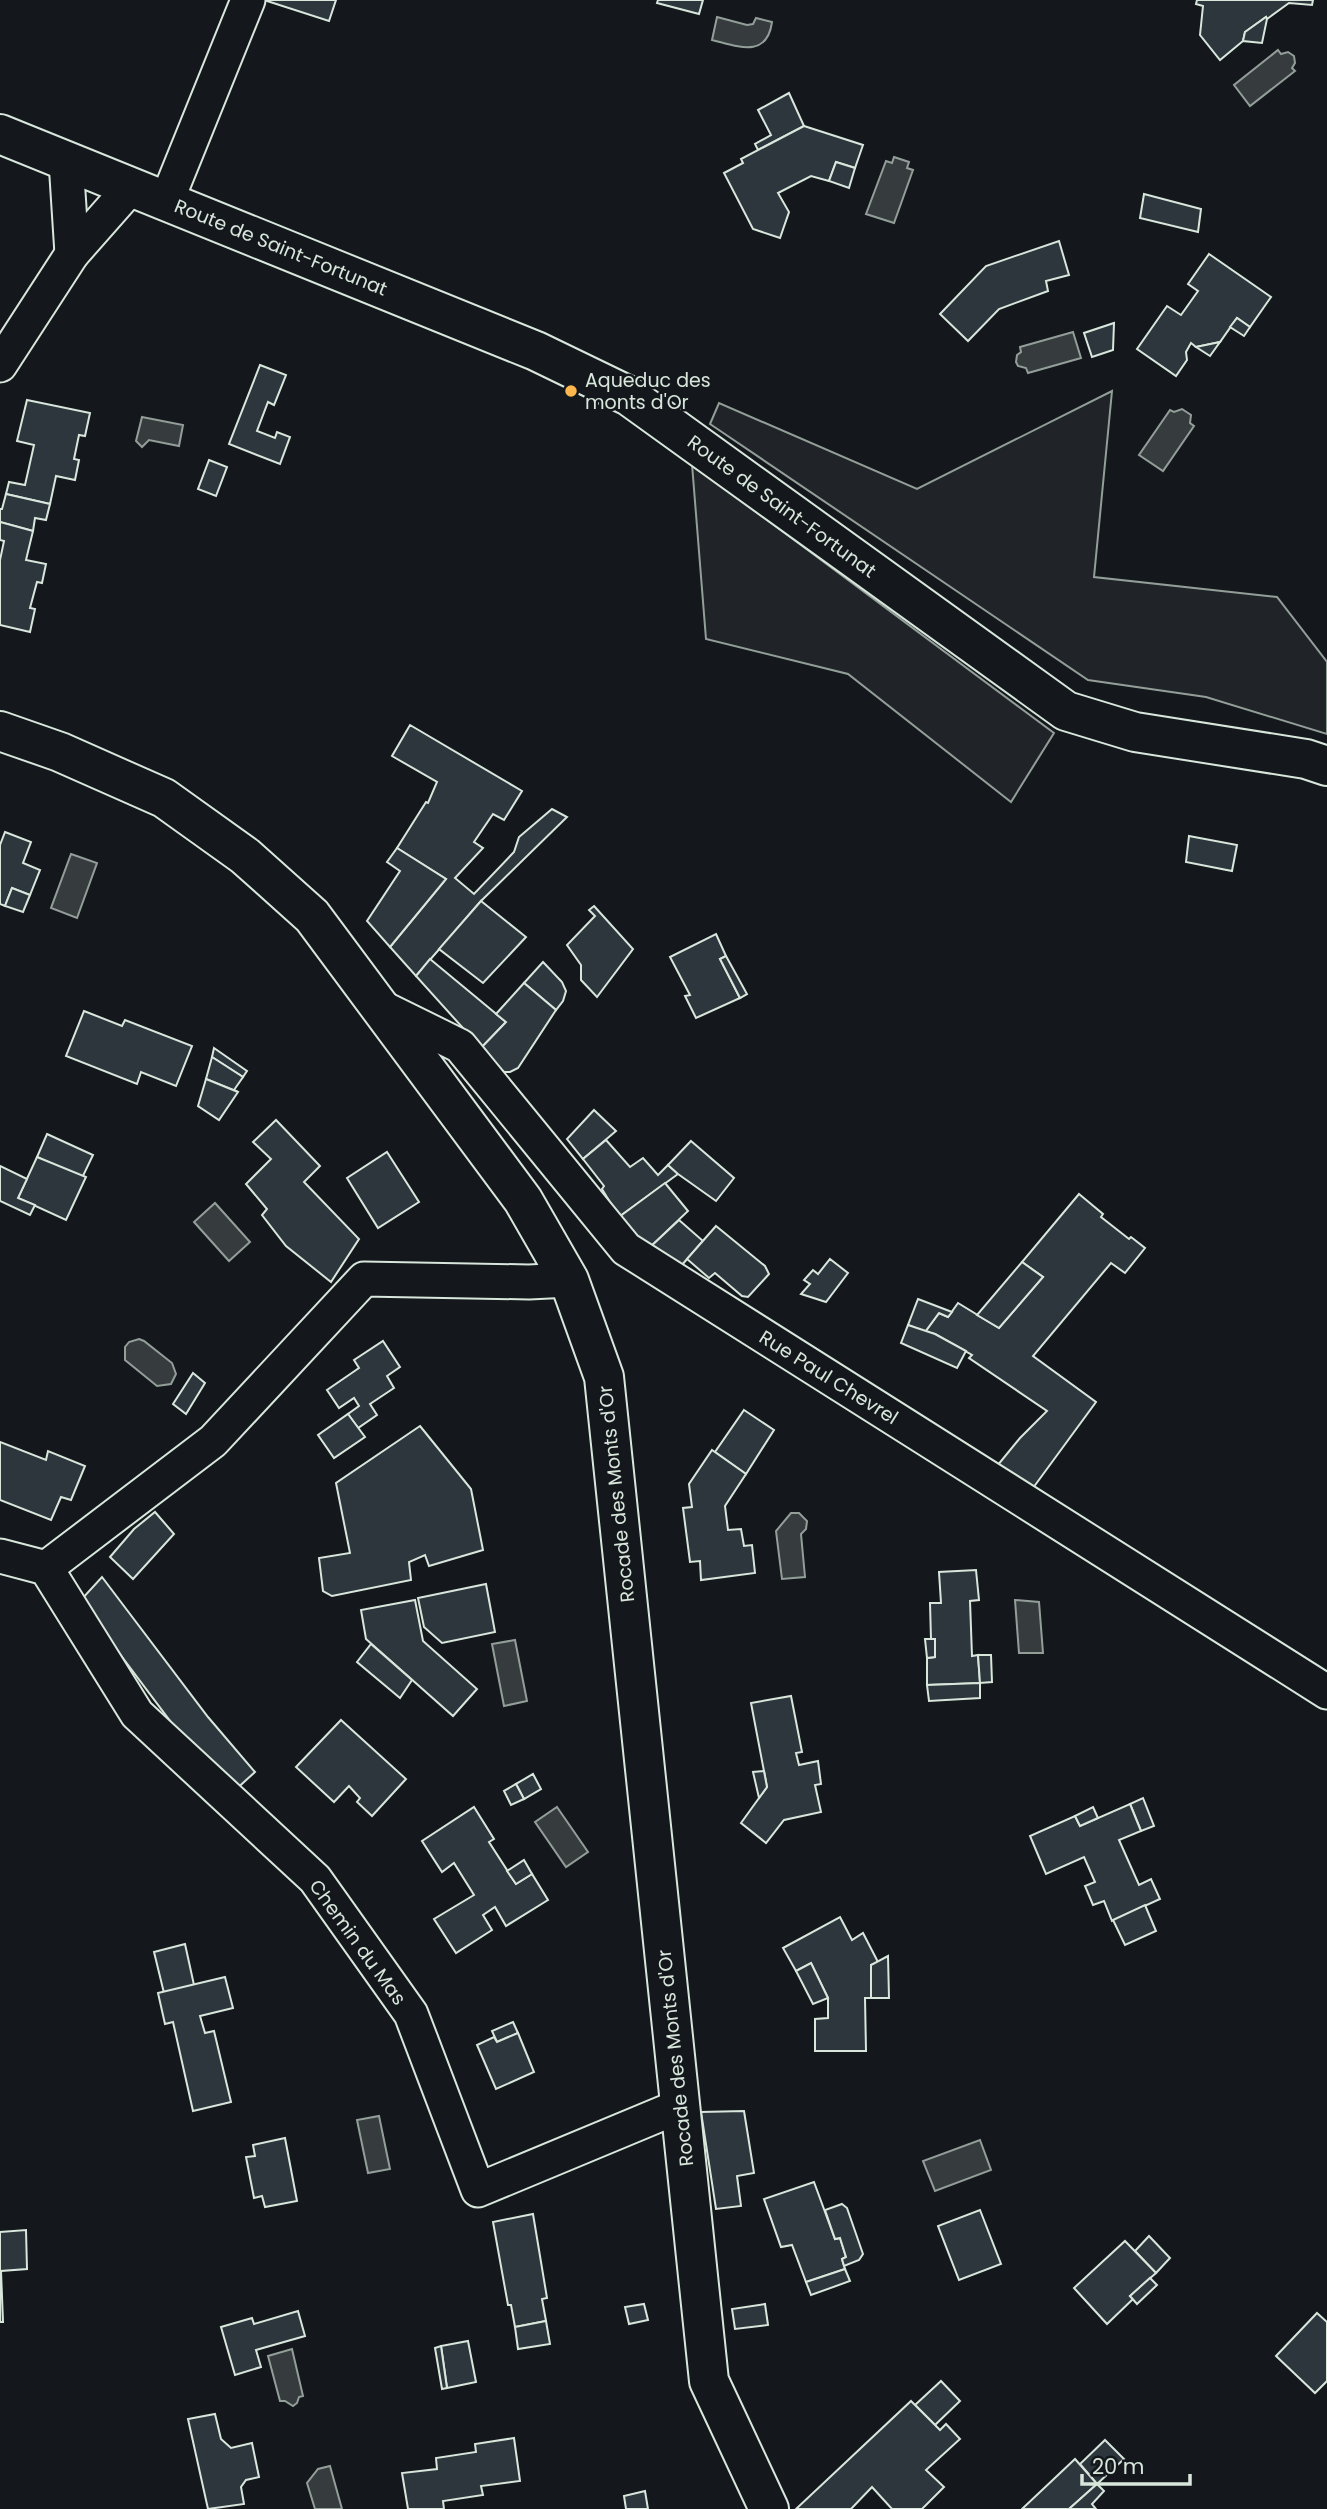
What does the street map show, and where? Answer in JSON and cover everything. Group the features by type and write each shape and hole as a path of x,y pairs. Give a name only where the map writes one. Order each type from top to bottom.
{"street":[{"path":"167,200 248,0"},
{"name":"Route de Saint-Fortunat","path":"0,134 536,351 629,396 1066,711 1135,732 1306,760 1327,766"},
{"path":"66,161 72,254"},
{"path":"0,365 72,254 131,187"},
{"name":"Rocade des Monts d'Or","path":"0,731 60,752 164,798 245,856 312,916 523,1200 569,1280 604,1377 709,2381 769,2509"},
{"name":"Rue Paul Chevrel","path":"381,1007 460,1046 626,1249 1327,1692"},
{"path":"0,1556 46,1568 213,1441 364,1279 529,1282 569,1280"},
{"name":"Chemin du Mas","path":"46,1568 137,1714 315,1879 411,2014 478,2190 680,2106"}],"shaded area":[{"path":"717,17 747,25 753,24 756,18 772,22 764,41 757,46 741,47 712,40"},
{"path":"1278,50 1281,54 1288,52 1294,56 1295,63 1292,68 1295,71 1250,106 1234,85"},
{"path":"894,157 909,162 907,168 913,170 894,223 866,214 886,161 892,163"},
{"path":"1073,332 1081,358 1028,373 1026,368 1018,366 1016,362 1017,355 1021,352 1020,347"},
{"path":"1112,391 1094,577 1277,597 1327,662 1327,734 1206,697 1088,680 710,424 719,403 917,489"},
{"path":"1182,409 1191,415 1190,423 1194,426 1163,471 1139,455 1170,410 1174,412"},
{"path":"142,417 183,425 179,446 149,440 142,447 136,441"},
{"path":"692,464 1054,733 1011,802 848,674 706,639"},
{"path":"71,854 97,863 77,918 51,908"},
{"path":"215,1203 250,1242 229,1261 194,1222"},
{"path":"139,1339 172,1363 176,1374 171,1384 157,1386 125,1360 125,1347 129,1342"},
{"path":"791,1513 799,1513 807,1521 806,1529 801,1534 805,1577 782,1579 776,1531"},
{"path":"1015,1600 1039,1602 1043,1653 1019,1653"},
{"path":"515,1640 527,1701 504,1706 492,1644"},
{"path":"557,1807 588,1852 566,1867 535,1822"},
{"path":"379,2116 390,2169 368,2173 357,2120"},
{"path":"980,2140 991,2170 935,2191 923,2161"},
{"path":"292,2349 303,2396 299,2397 293,2406 280,2401 268,2356"},
{"path":"330,2466 342,2509 315,2509 307,2483 318,2469"}],"building":[{"path":"264,0 336,0 329,21"},
{"path":"658,0 703,0 699,14 657,3"},
{"path":"1197,0 1313,0 1312,5 1289,3 1267,19 1266,17 1245,32 1243,41 1220,60 1200,35 1203,6 1196,4"},
{"path":"1266,17 1262,43 1243,41 1245,32"},
{"path":"789,93 804,126 758,150 755,144 771,135 758,110"},
{"path":"804,126 863,145 855,168 836,162 829,181 811,176 778,193 789,212 780,238 753,229 724,173 743,163 741,159"},
{"path":"836,162 855,168 849,188 829,181"},
{"path":"1144,194 1201,209 1198,232 1140,218"},
{"path":"1059,241 1069,275 1046,281 1048,291 999,309 968,341 940,314 986,266"},
{"path":"1209,254 1271,297 1250,327 1237,318 1220,342 1196,347 1191,343 1186,352 1187,360 1176,376 1137,349 1167,306 1181,315 1198,291 1188,284"},
{"path":"1237,318 1250,327 1244,336 1230,327"},
{"path":"1114,323 1113,350 1092,357 1084,333"},
{"path":"1220,342 1210,356 1196,347"},
{"path":"260,365 286,375 274,405 268,402 257,431 275,438 277,432 290,437 280,464 229,444"},
{"path":"27,400 90,413 85,436 79,435 74,459 79,460 75,480 56,476 50,504 6,494 9,482 25,485 34,445 17,441"},
{"path":"209,460 227,467 216,496 198,489"},
{"path":"6,494 50,504 46,520 35,518 33,531 0,522 0,509"},
{"path":"0,522 33,531 26,560 46,564 42,583 37,582 30,608 35,609 30,632 0,625 0,560 4,541 0,540"},
{"path":"410,725 522,791 504,820 493,814 474,842 483,848 455,878 474,894 514,852 519,837 552,809 567,817 481,901 416,976 390,947 446,879 397,848 426,802 428,803 437,782 392,756"},
{"path":"5,832 31,842 23,863 40,870 30,895 12,888 5,906 0,904 0,845"},
{"path":"1189,836 1237,845 1232,871 1186,862"},
{"path":"397,848 446,879 390,947 367,921 400,871 387,862"},
{"path":"12,888 30,895 23,912 5,906"},
{"path":"481,901 526,937 483,983 439,949"},
{"path":"594,906 633,949 597,997 581,980 581,965 567,945 595,916 589,910"},
{"path":"716,934 726,956 720,959 740,998 696,1018 685,996 690,995 670,957"},
{"path":"726,956 747,994 740,998 720,959"},
{"path":"430,959 506,1022 481,1048 416,976"},
{"path":"543,962 562,982 566,991 556,1010 524,983"},
{"path":"524,983 556,1010 518,1068 504,1072 481,1048 506,1022 496,1014"},
{"path":"84,1011 122,1026 125,1020 192,1046 176,1086 141,1072 137,1084 66,1056"},
{"path":"214,1048 247,1071 243,1077 212,1057"},
{"path":"212,1057 243,1077 234,1090 238,1092 206,1079"},
{"path":"206,1079 238,1092 219,1120 198,1106"},
{"path":"594,1110 616,1131 583,1159 567,1139"},
{"path":"276,1120 320,1166 304,1182 359,1239 331,1282 286,1246 262,1215 267,1209 246,1184 271,1159 253,1142"},
{"path":"47,1134 93,1155 82,1178 37,1157"},
{"path":"606,1140 630,1167 643,1158 658,1175 668,1165 678,1174 619,1217 602,1189 604,1186 583,1159"},
{"path":"691,1141 734,1178 716,1201 668,1165"},
{"path":"387,1152 419,1202 378,1228 347,1178"},
{"path":"37,1157 86,1177 66,1220 18,1198"},
{"path":"0,1166 27,1179 18,1198 35,1205 30,1215 0,1201"},
{"path":"665,1183 688,1211 646,1251 619,1217"},
{"path":"1079,1194 1103,1214 1101,1217 1145,1248 1125,1273 1111,1263 1033,1356 1096,1402 1033,1488 997,1466 1047,1411 969,1358 972,1355 935,1334 925,1332 939,1313 948,1317 958,1303 999,1328 1043,1277 1022,1262"},
{"path":"679,1220 703,1241 681,1266 646,1251"},
{"path":"716,1226 765,1266 769,1274 748,1297 742,1296 715,1273 709,1278 687,1259"},
{"path":"830,1259 848,1273 826,1302 801,1294 810,1284 804,1280 813,1270 818,1274"},
{"path":"1022,1262 1043,1277 999,1328 977,1315"},
{"path":"918,1299 952,1312 948,1317 939,1313 925,1332 908,1325"},
{"path":"908,1325 935,1334 966,1351 957,1368 901,1343"},
{"path":"383,1341 400,1367 387,1376 394,1388 370,1404 377,1415 358,1428 348,1414 359,1406 354,1398 339,1408 327,1390 359,1368 354,1360"},
{"path":"193,1373 205,1383 186,1414 173,1404"},
{"path":"744,1410 774,1430 746,1474 715,1452"},
{"path":"348,1414 365,1437 334,1458 318,1435"},
{"path":"420,1426 471,1489 483,1550 429,1566 425,1555 409,1562 411,1580 332,1596 323,1591 319,1558 350,1553 336,1483"},
{"path":"0,1442 46,1460 48,1451 85,1466 71,1500 61,1497 51,1520 0,1500"},
{"path":"712,1450 746,1474 725,1506 728,1530 741,1529 744,1546 752,1545 755,1573 701,1580 700,1561 690,1562 683,1508 692,1507 689,1484"},
{"path":"155,1512 174,1534 133,1579 110,1557 134,1529"},
{"path":"976,1570 979,1600 970,1601 972,1656 978,1655 980,1683 927,1685 927,1658 935,1657 935,1639 931,1639 930,1603 941,1603 939,1572"},
{"path":"102,1577 208,1717 255,1772 233,1792 186,1742 80,1601"},
{"path":"486,1584 495,1632 442,1643 424,1627 418,1598"},
{"path":"415,1600 423,1641 477,1689 453,1716 366,1639 361,1610"},
{"path":"925,1639 935,1639 935,1657 927,1658"},
{"path":"371,1644 412,1680 400,1698 357,1662"},
{"path":"978,1655 991,1655 992,1682 980,1683"},
{"path":"980,1683 980,1698 929,1701 927,1685"},
{"path":"791,1696 802,1752 796,1753 799,1765 818,1761 821,1784 815,1785 821,1812 784,1820 766,1843 741,1823 767,1787 751,1703"},
{"path":"341,1720 406,1779 372,1816 357,1802 360,1798 349,1786 334,1802 296,1767"},
{"path":"764,1771 767,1787 759,1798 753,1772"},
{"path":"533,1774 541,1789 524,1799 516,1784"},
{"path":"516,1784 524,1799 511,1805 504,1791"},
{"path":"1143,1798 1154,1826 1141,1831 1130,1804"},
{"path":"1130,1804 1141,1831 1119,1840 1139,1885 1151,1879 1160,1899 1112,1921 1104,1901 1093,1905 1085,1886 1095,1882 1084,1857 1046,1874 1030,1836 1075,1816 1080,1826"},
{"path":"474,1807 494,1839 489,1842 516,1884 532,1874 548,1900 506,1926 495,1907 483,1915 492,1930 456,1953 434,1919 474,1895 454,1863 442,1872 422,1841"},
{"path":"1093,1807 1098,1818 1080,1826 1075,1816"},
{"path":"524,1860 532,1874 516,1884 507,1871"},
{"path":"1145,1905 1156,1931 1125,1945 1113,1920"},
{"path":"840,1917 852,1940 863,1933 878,1962 871,1965 871,1998 865,1998 866,2051 815,2051 815,2019 828,2018 828,1998 811,1963 796,1971 783,1948"},
{"path":"185,1944 194,1985 164,1993 154,1952"},
{"path":"888,1956 889,1998 871,1998 871,1965"},
{"path":"811,1963 828,1998 813,2004 796,1971"},
{"path":"225,1977 233,2008 200,2016 205,2033 214,2031 231,2102 193,2111 173,2022 165,2024 158,1993"},
{"path":"513,2022 518,2033 497,2042 492,2031"},
{"path":"518,2033 534,2072 496,2089 477,2045 494,2037 497,2042"},
{"path":"744,2111 754,2173 737,2176 741,2206 716,2209 701,2112"},
{"path":"285,2138 297,2201 265,2207 262,2196 254,2198 246,2157 255,2156 253,2145"},
{"path":"814,2182 835,2239 840,2238 846,2257 842,2259 845,2269 806,2282 792,2245 781,2247 764,2199"},
{"path":"842,2204 847,2208 863,2254 859,2260 844,2266 842,2259 846,2257 840,2238 835,2239 825,2210"},
{"path":"980,2210 1001,2264 959,2280 938,2226"},
{"path":"533,2214 547,2298 542,2299 546,2321 515,2327 511,2305 508,2305 493,2222"},
{"path":"26,2230 27,2269 1,2271 3,2322 0,2322 0,2232"},
{"path":"1149,2236 1170,2258 1156,2273 1135,2251"},
{"path":"1125,2241 1156,2273 1130,2296 1133,2299 1107,2324 1074,2288"},
{"path":"845,2269 850,2281 811,2295 806,2282"},
{"path":"1150,2278 1157,2285 1137,2304 1130,2296"},
{"path":"644,2304 648,2320 629,2324 625,2307"},
{"path":"765,2304 768,2325 735,2329 732,2309"},
{"path":"298,2311 305,2336 256,2350 261,2367 235,2375 221,2327 252,2318 254,2324"},
{"path":"1317,2313 1327,2322 1327,2381 1315,2393 1276,2356"},
{"path":"546,2321 550,2344 518,2349 515,2327"},
{"path":"468,2341 476,2382 447,2388 441,2346"},
{"path":"441,2346 447,2388 442,2389 435,2348"},
{"path":"941,2381 960,2401 935,2425 915,2405"},
{"path":"911,2401 940,2430 946,2424 960,2439 926,2470 944,2487 922,2509 892,2509 872,2487 851,2509 796,2509"},
{"path":"215,2414 221,2439 231,2448 252,2443 259,2477 246,2480 241,2487 244,2504 208,2509 188,2419"},
{"path":"514,2438 520,2481 481,2486 483,2495 443,2501 444,2509 408,2509 402,2473 437,2469 436,2458 476,2452 475,2444"},
{"path":"1105,2440 1124,2459 1097,2484 1080,2464"},
{"path":"1075,2459 1097,2484 1069,2509 1022,2509"},
{"path":"1097,2484 1104,2491 1092,2504 1096,2509 1069,2509"},
{"path":"645,2491 648,2509 626,2509 624,2496"}],"place":[{"name":"Aqueduc des monts d'Or","path":"571,391"}]}
